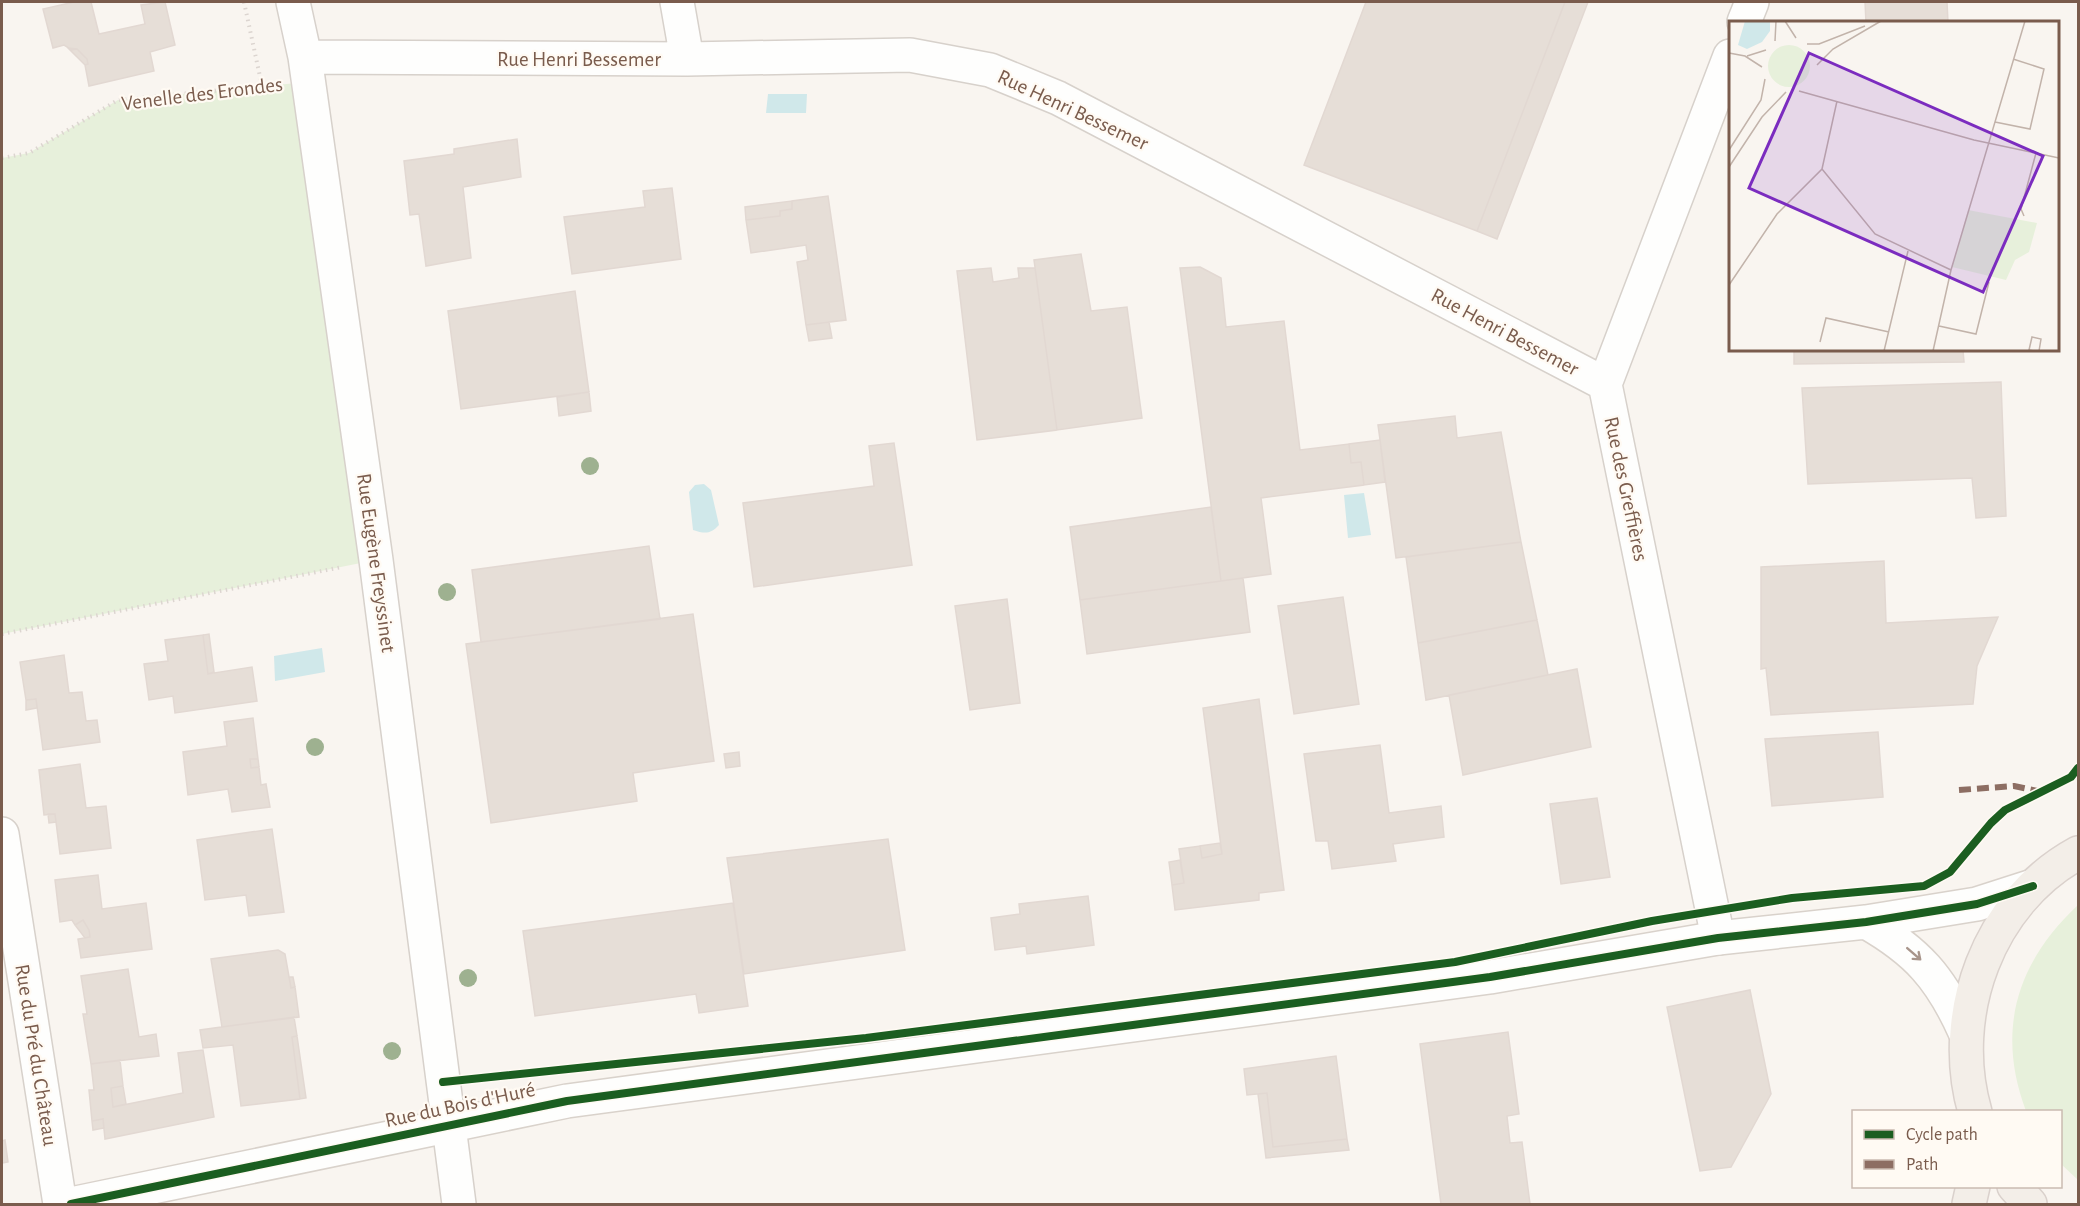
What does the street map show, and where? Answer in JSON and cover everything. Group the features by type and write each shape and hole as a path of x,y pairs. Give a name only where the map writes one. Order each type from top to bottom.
{"main road":[{"path":"1974,1110 1967,1084 1965,1032 1976,978 1999,929 2033,886 2079,853"},
{"path":"1969,1204 1973,1188"},
{"path":"2016,1188 2030,1204"}],"street":[{"name":"Rue Eugène Freyssinet","path":"293,2 307,69 376,560 459,1204"},
{"path":"677,2 687,59"},
{"path":"1743,21 1752,2"},
{"name":"Rue Henri Bessemer","path":"307,69 910,55 990,70 1058,98 1605,384"},
{"path":"1605,384 1729,61"},
{"name":"Rue des Greffières","path":"1605,384 1718,938"},
{"name":"Rue du Pré du Château","path":"2,834 60,1204"},
{"name":"Rue du Bois d'Huré","path":"71,1204 567,1101 1490,977 1718,938 1866,922 1977,904 2033,886"},
{"path":"1866,922 1894,938 1919,958 1952,1001 1965,1032"}],"path":[{"path":"244,2 262,86"},
{"path":"2,634 376,560"}],"green space":[{"path":"308,82 376,560 2,634 2,158 29,153 118,100"},
{"path":"2078,905 2078,1180 2062,1165 2062,1110 2026,1110 2017,1082 2013,1053 2013,1026 2026,975 2039,950"}],"water":[{"path":"768,94 807,94 806,113 766,113"},
{"path":"704,484 711,490 719,525 710,532 704,533 693,530 689,492 695,485"},
{"path":"1364,493 1371,535 1348,538 1344,495"},
{"path":"322,648 325,672 275,681 274,656"}],"building":[{"path":"74,2 91,2 99,34 145,24 141,5 165,2 175,45 150,52 154,71 89,86 85,65 88,64 87,59 77,49 72,50 64,45 53,48 43,9"},
{"path":"1366,2 1565,2 1477,231 1304,165"},
{"path":"1565,2 1588,2 1497,239 1477,231"},
{"path":"1865,2 1947,2 1948,21 1866,21"},
{"path":"68,48 77,49 87,59 88,64 85,65"},
{"path":"517,139 521,177 463,187 471,258 426,266 419,214 410,215 404,161 454,154 454,149"},
{"path":"672,188 681,259 572,274 564,217 645,207 643,191"},
{"path":"828,196 846,320 806,325 797,262 808,260 806,245 751,253 746,220 780,216 780,211 792,209 792,201"},
{"path":"792,201 792,209 780,211 780,216 746,220 745,207"},
{"path":"1081,254 1091,311 1127,307 1142,418 1057,430 1034,260"},
{"path":"1200,267 1221,278 1226,327 1284,321 1300,450 1349,444 1351,463 1361,462 1364,485 1261,498 1271,574 1221,581 1180,268"},
{"path":"991,268 993,282 1019,278 1018,268 1035,268 1057,430 977,440 957,271"},
{"path":"575,291 589,392 461,409 448,311"},
{"path":"829,322 832,338 809,341 806,325"},
{"path":"1794,351 1963,351 1964,362 1794,364"},
{"path":"2001,382 2006,516 1976,518 1972,478 1808,484 1802,388"},
{"path":"589,392 591,411 559,416 557,397"},
{"path":"1455,416 1457,438 1501,432 1521,542 1396,558 1378,425"},
{"path":"1380,440 1385,482 1364,485 1361,462 1351,463 1349,444"},
{"path":"894,443 912,565 754,587 743,503 874,486 869,446"},
{"path":"1211,507 1221,581 1080,600 1070,527"},
{"path":"1521,542 1537,620 1418,643 1406,557"},
{"path":"649,546 660,619 481,642 472,570"},
{"path":"1884,561 1886,623 1998,617 1977,666 1973,704 1771,715 1766,668 1761,669 1761,567"},
{"path":"1243,578 1250,632 1087,654 1080,600"},
{"path":"1343,597 1359,704 1294,714 1278,606"},
{"path":"1007,599 1020,703 970,710 955,606"},
{"path":"693,614 714,761 633,773 637,801 491,823 466,644"},
{"path":"1537,620 1548,675 1426,700 1418,643"},
{"path":"209,634 214,672 208,674 203,635"},
{"path":"203,635 208,674 252,667 257,701 175,713 173,696 149,700 144,664 168,661 165,640"},
{"path":"64,655 69,693 82,692 86,721 97,720 100,742 43,750 36,699 26,700 20,662"},
{"path":"1577,669 1591,747 1463,775 1449,695"},
{"path":"36,699 37,708 26,710 26,700"},
{"path":"1259,699 1284,890 1259,893 1259,900 1175,910 1172,885 1184,883 1179,849 1200,846 1202,858 1222,854 1203,708"},
{"path":"253,718 258,759 250,759 251,768 259,767 261,785 266,784 270,807 232,812 228,789 188,795 183,752 227,746 224,722"},
{"path":"1878,732 1883,797 1772,806 1765,739"},
{"path":"1380,745 1389,813 1441,806 1444,837 1393,844 1396,861 1332,869 1328,841 1316,841 1304,754"},
{"path":"739,752 740,766 726,768 724,754"},
{"path":"250,759 258,759 259,767 251,768"},
{"path":"80,764 86,808 106,806 111,848 60,854 55,814 44,815 39,770"},
{"path":"1597,798 1610,877 1561,884 1550,804"},
{"path":"48,814 55,814 56,822 49,823"},
{"path":"272,829 284,912 249,916 246,895 205,900 197,840"},
{"path":"888,839 905,950 744,974 727,858"},
{"path":"1220,843 1222,854 1202,858 1200,846"},
{"path":"1180,860 1184,883 1172,885 1169,862"},
{"path":"98,875 102,909 146,903 152,949 81,958 78,939 90,937 89,930 83,920 75,925 72,920 60,922 55,880"},
{"path":"1088,896 1094,945 1027,954 1026,946 995,950 991,918 1020,914 1019,904"},
{"path":"733,903 748,1006 699,1013 696,994 535,1016 523,931"},
{"path":"83,920 90,937 85,938 75,925"},
{"path":"278,950 285,954 291,988 295,987 299,1017 222,1027 211,959"},
{"path":"128,969 139,1037 156,1034 159,1056 91,1064 83,1014 87,1014 81,976"},
{"path":"289,977 293,977 295,987 291,988"},
{"path":"1750,990 1771,1094 1731,1167 1700,1171 1667,1007"},
{"path":"294,1017 297,1036 292,1037 300,1099 241,1106 233,1045 203,1048 200,1030"},
{"path":"1508,1032 1519,1114 1507,1116 1510,1143 1522,1142 1530,1204 1441,1204 1420,1044"},
{"path":"297,1036 306,1098 300,1099 292,1037"},
{"path":"203,1050 214,1117 105,1139 103,1119 92,1121 89,1090 94,1090 91,1064 120,1060 123,1086 111,1088 113,1107 183,1093 178,1053"},
{"path":"1336,1056 1347,1139 1273,1147 1267,1093 1247,1095 1244,1069"},
{"path":"123,1086 126,1104 113,1107 111,1088"},
{"path":"1267,1093 1273,1147 1347,1139 1349,1150 1266,1158 1258,1094"},
{"path":"103,1119 104,1128 93,1130 92,1121"},
{"path":"5,1140 8,1162 2,1163 2,1141"}],"marked path":[{"path":"1959,790 2014,786 2042,792"}],"cycle path":[{"path":"443,1082 866,1038 1455,962 1652,921 1792,898 1924,886 1950,872 1991,823 2005,810 2071,777 2078,768"},
{"path":"71,1204 567,1101 1490,977 1718,938 1866,922 1977,904 2033,886"}]}
